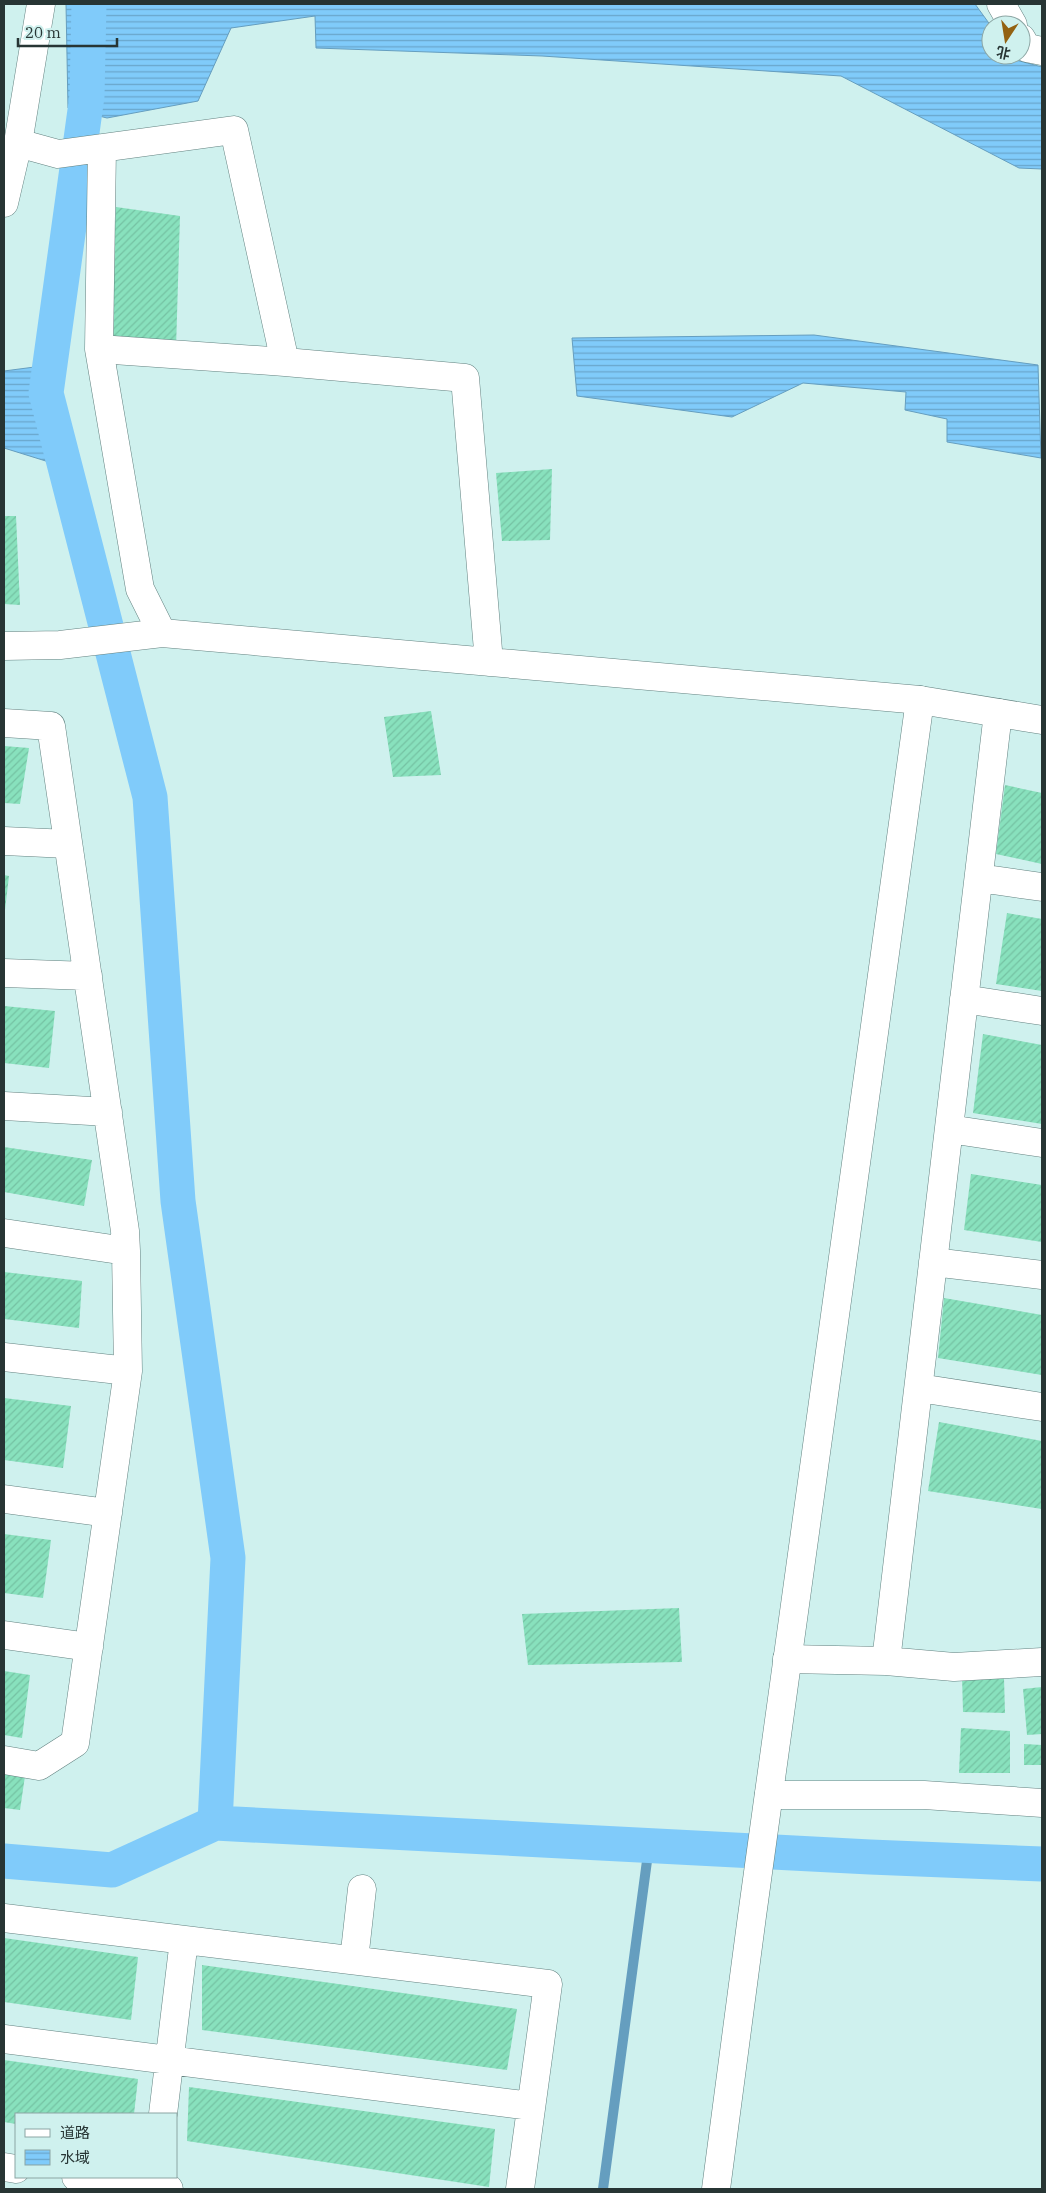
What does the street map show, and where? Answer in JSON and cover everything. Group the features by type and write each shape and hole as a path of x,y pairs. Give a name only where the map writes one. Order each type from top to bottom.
{"street":[{"path":"4,203 18,143 41,4"},
{"path":"1001,4 1007,15"},
{"path":"18,143 58,154 234,130 284,362"},
{"path":"102,148 99,349 140,589 162,633"},
{"path":"99,349 284,362 464,378 489,662"},
{"path":"4,646 60,645 162,633 920,700 1042,720"},
{"path":"716,2189 787,1659 920,700"},
{"path":"886,1661 998,713"},
{"path":"4,724 51,726 125,1231 128,1371 75,1743 39,1766 4,1760"},
{"path":"4,841 68,844"},
{"path":"978,878 1042,887"},
{"path":"4,973 88,976"},
{"path":"964,999 1042,1011"},
{"path":"4,1106 108,1112"},
{"path":"949,1129 1042,1143"},
{"path":"4,1233 126,1250"},
{"path":"933,1262 1042,1275"},
{"path":"4,1357 128,1371"},
{"path":"919,1388 1042,1407"},
{"path":"4,1499 108,1513"},
{"path":"4,1635 89,1647"},
{"path":"787,1659 886,1661 954,1666 1042,1662"},
{"path":"768,1800 924,1795 1042,1803"},
{"path":"354,1960 362,1889"},
{"path":"4,1918 548,1984 520,2189"},
{"path":"163,2113 184,1940"},
{"path":"4,2039 531,2106"},
{"path":"85,2178 158,2186"}],"water":[{"path":"66,4 975,4 983,15 981,15 981,65 1031,64 1042,67 1042,169 1019,168 841,76 542,56 316,48 315,16 231,28 198,101 107,118 68,108"},
{"path":"814,335 1038,365 1041,458 947,442 947,419 905,410 906,392 803,383 732,417 577,396 572,338"},
{"path":"50,365 65,467 4,448 4,371"}],"building":[{"path":"116,207 180,216 176,349 109,342"},
{"path":"552,469 550,540 502,541 496,473"},
{"path":"4,516 16,516 20,605 4,604"},
{"path":"431,711 441,775 393,777 384,717"},
{"path":"4,746 29,748 20,804 4,803"},
{"path":"1005,785 1042,793 1042,864 996,854"},
{"path":"4,875 9,876 5,910 4,910"},
{"path":"1007,913 1042,919 1042,991 996,984"},
{"path":"4,1006 55,1011 49,1068 4,1063"},
{"path":"983,1034 1042,1045 1042,1124 973,1113"},
{"path":"4,1147 92,1160 84,1206 4,1192"},
{"path":"971,1174 1042,1185 1042,1242 964,1230"},
{"path":"4,1272 82,1281 79,1328 4,1319"},
{"path":"944,1298 1042,1315 1042,1375 938,1358"},
{"path":"4,1398 71,1406 63,1468 4,1460"},
{"path":"939,1422 1042,1441 1042,1509 928,1491"},
{"path":"4,1534 51,1540 43,1598 4,1593"},
{"path":"679,1608 682,1662 528,1665 522,1614"},
{"path":"4,1671 30,1675 22,1738 4,1735"},
{"path":"962,1676 1004,1678 1005,1713 963,1712"},
{"path":"1042,1687 1042,1734 1027,1735 1023,1689"},
{"path":"961,1728 1010,1731 1010,1773 959,1773"},
{"path":"1024,1744 1042,1745 1042,1765 1024,1765"},
{"path":"4,1773 25,1776 20,1810 4,1808"},
{"path":"4,1938 138,1957 131,2020 4,2002"},
{"path":"202,1965 517,2009 507,2070 202,2030"},
{"path":"4,2060 138,2079 134,2113 15,2113 15,2124 4,2122"},
{"path":"189,2087 495,2129 489,2187 187,2141"}],"waterway":[{"path":"89,4 87,96 46,393 150,797 178,1201 228,1558 215,1823 870,1857 1042,1864"},
{"path":"4,1861 112,1870 215,1823"},
{"path":"603,2189 649,1846"}]}
